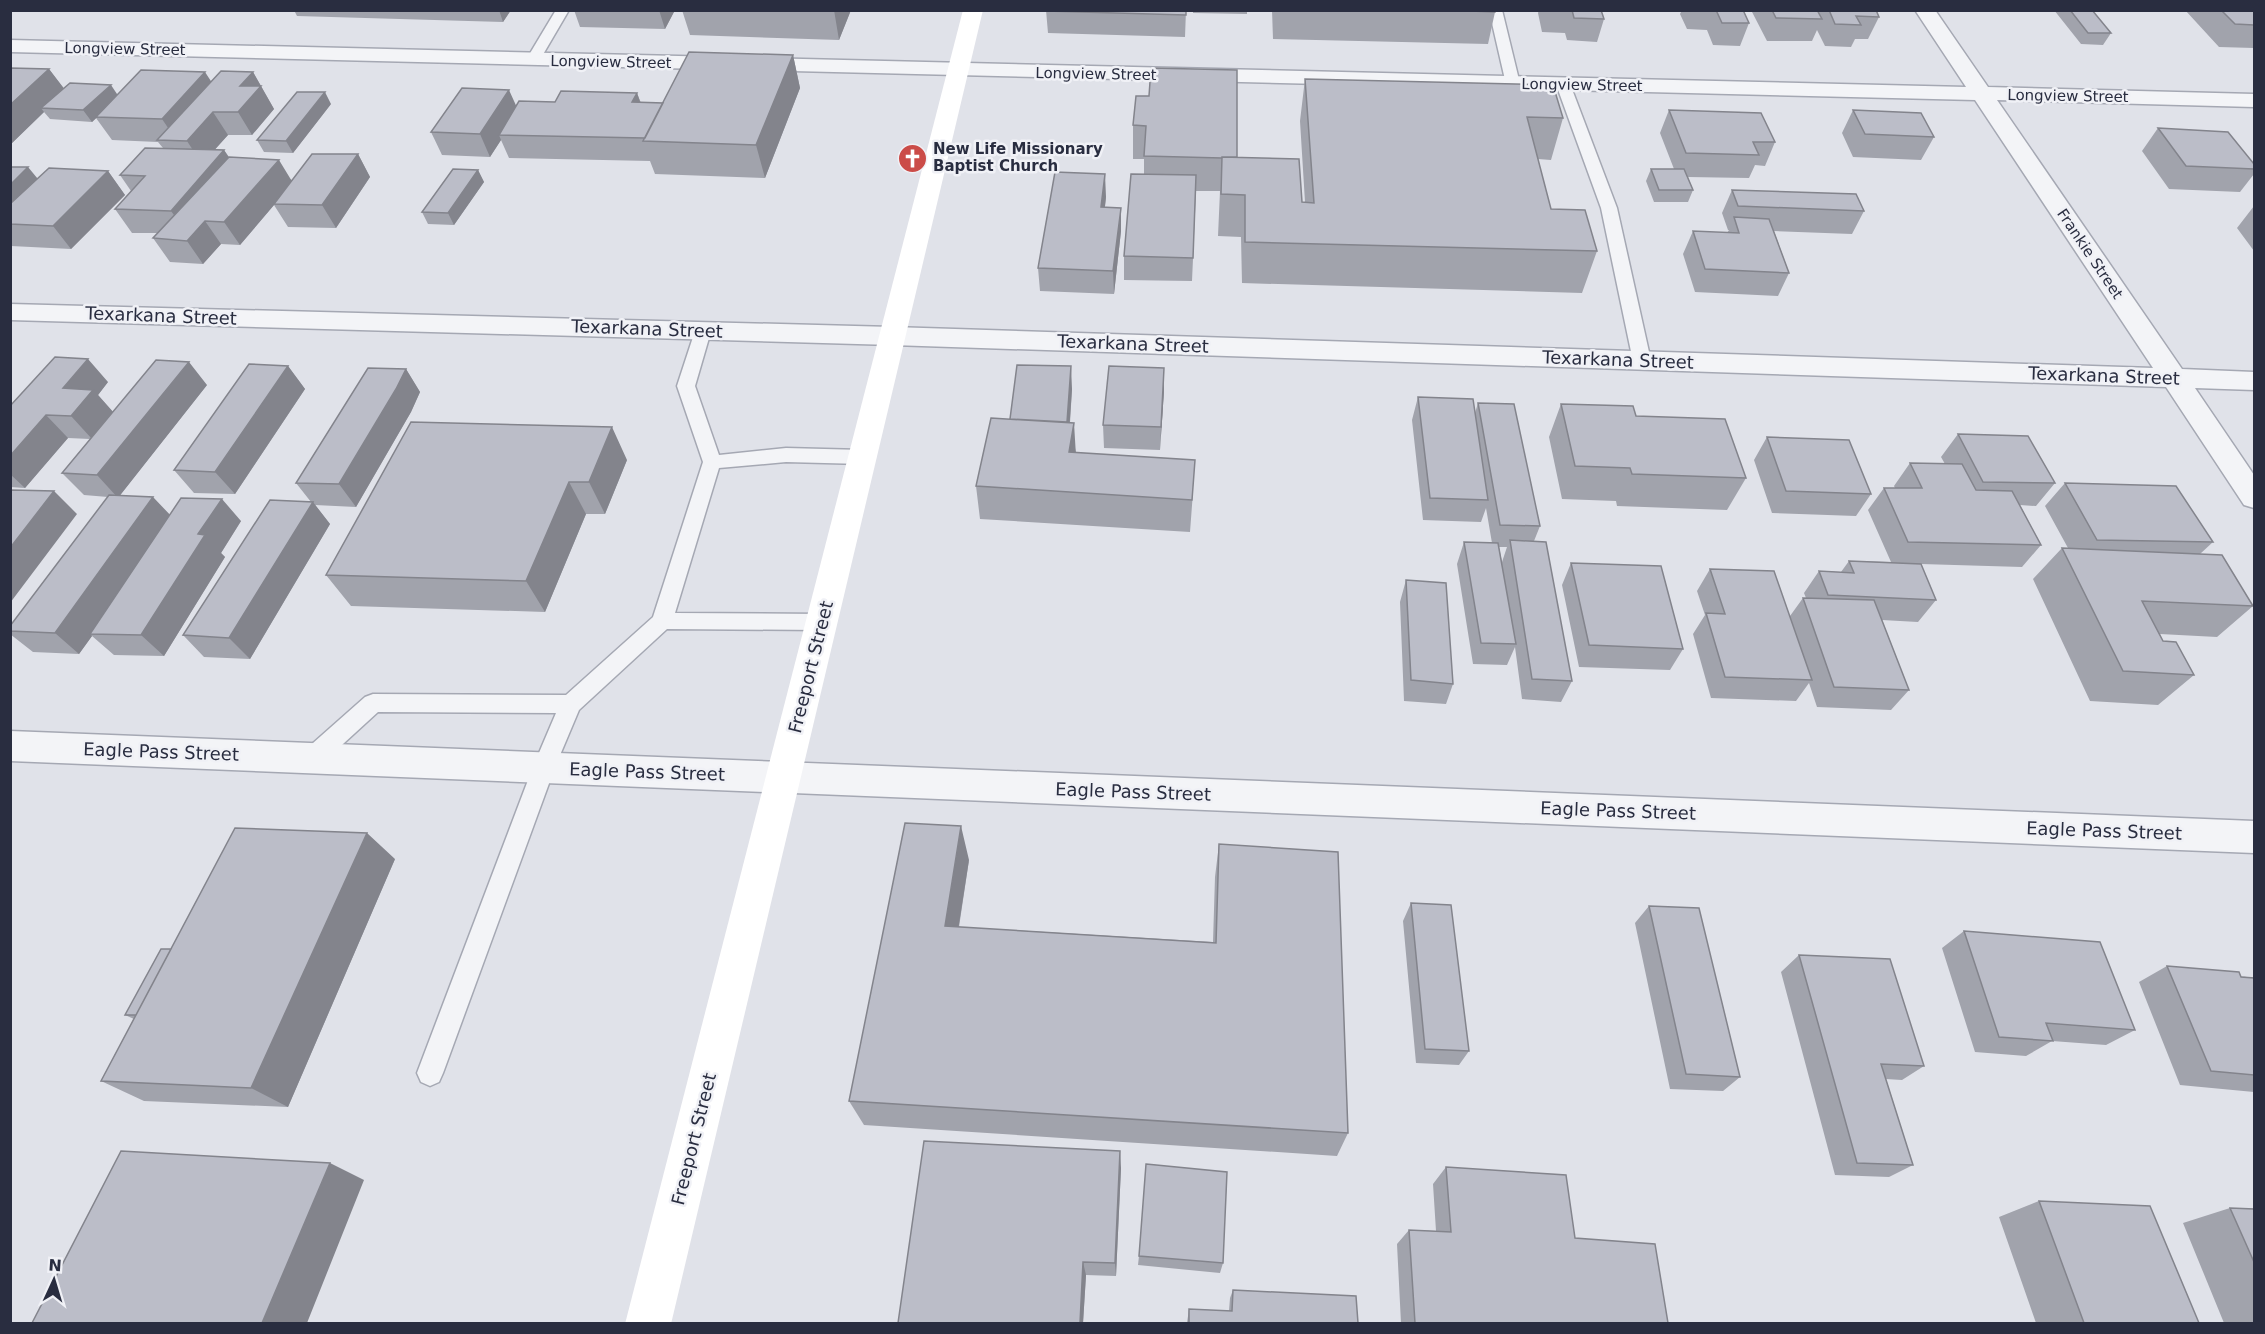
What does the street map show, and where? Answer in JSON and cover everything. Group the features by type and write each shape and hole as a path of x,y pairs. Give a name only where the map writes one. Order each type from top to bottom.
{"main road":[{"name":"Freeport Street","path":"648,1323 973,10"}],"street":[{"name":"Frankie Street","path":"1925,10 2254,497"},
{"name":"Longview Street","path":"10,46 958,71 2254,100"},
{"name":"Texarkana Street","path":"10,312 892,336 2254,381"},
{"name":"Eagle Pass Street","path":"10,746 2254,837"}],"lane":[{"path":"533,60 563,10"},
{"path":"1495,10 1513,84"},
{"path":"1563,84 1609,208 1642,361"},
{"path":"430,1073 544,767 571,704 663,621 712,462 686,386 703,331"},
{"path":"712,462 786,455 862,458"},
{"path":"663,621 821,622"},
{"path":"312,758 373,703 571,704"}],"building":[{"path":"1046,10 1186,10 1186,15 1046,11"},
{"path":"1443,10 1495,10 1495,12"},
{"path":"1572,10 1601,10 1604,19 1574,18"},
{"path":"1716,10 1743,10 1749,23 1722,23"},
{"path":"1772,10 1817,10 1822,19 1776,18"},
{"path":"1829,10 1876,10 1879,17 1856,16 1861,25 1835,24"},
{"path":"2070,10 2092,10 2111,33 2088,33"},
{"path":"2221,10 2254,10 2254,25 2235,24"},
{"path":"689,52 793,55 756,145 643,141"},
{"path":"10,68 49,69 10,105"},
{"path":"1151,68 1237,70 1237,157 1144,156 1146,126 1133,125 1136,96 1149,96"},
{"path":"141,70 205,72 162,119 96,117"},
{"path":"221,71 253,72 240,86 261,86 238,112 213,112 187,141 157,140"},
{"path":"1305,79 1553,85 1563,118 1527,117 1551,209 1585,210 1597,251 1245,242 1245,195 1221,194 1222,157 1299,159 1302,202 1314,203"},
{"path":"70,83 111,85 83,110 41,108"},
{"path":"462,88 509,90 480,134 431,132"},
{"path":"561,91 637,93 632,102 663,103 645,138 499,135 519,101 555,102"},
{"path":"297,92 325,92 286,141 257,140"},
{"path":"1669,110 1761,113 1775,142 1753,142 1759,155 1686,153"},
{"path":"1853,110 1921,113 1934,137 1865,134"},
{"path":"2158,128 2228,132 2254,164 2254,169 2186,166"},
{"path":"145,148 224,150 171,211 115,209 145,176 120,175"},
{"path":"312,154 358,154 322,205 274,204"},
{"path":"229,157 279,160 224,222 205,221 187,241 153,238"},
{"path":"10,167 28,167 10,185"},
{"path":"49,168 108,171 53,226 10,224 10,204"},
{"path":"453,169 478,170 448,213 422,212"},
{"path":"1651,169 1684,169 1693,190 1659,190"},
{"path":"1055,172 1105,174 1101,207 1121,208 1113,271 1038,268"},
{"path":"1131,174 1196,175 1193,258 1124,256"},
{"path":"1732,190 1856,194 1864,211 1738,206"},
{"path":"1734,217 1769,219 1789,273 1705,269 1693,231 1739,233"},
{"path":"55,357 88,359 63,388 93,390 71,416 46,415 10,456 10,406"},
{"path":"156,360 189,362 97,475 62,473"},
{"path":"249,364 288,366 215,472 174,470"},
{"path":"1017,365 1071,366 1067,422 1010,419"},
{"path":"1109,366 1164,368 1161,427 1103,425"},
{"path":"368,368 406,369 339,484 296,483"},
{"path":"1418,397 1473,399 1488,500 1430,498"},
{"path":"1478,403 1514,404 1540,526 1500,525"},
{"path":"1561,404 1633,406 1636,416 1725,419 1746,478 1632,474 1630,468 1575,466"},
{"path":"991,418 1074,423 1069,452 1195,460 1192,500 976,486"},
{"path":"411,422 612,427 589,482 569,482 526,581 326,575"},
{"path":"1958,434 2028,436 2055,483 1983,482"},
{"path":"1767,437 1849,440 1871,494 1786,491"},
{"path":"1910,463 1962,464 1976,490 2012,491 2041,545 1908,542 1884,488 1922,488"},
{"path":"2065,483 2176,486 2213,542 2097,540"},
{"path":"10,491 54,491 10,548"},
{"path":"109,495 153,497 55,633 10,631 10,626"},
{"path":"181,498 222,499 198,534 205,535 141,635 90,634"},
{"path":"270,500 313,502 229,638 183,635"},
{"path":"1510,540 1546,542 1572,681 1532,679"},
{"path":"1464,542 1498,543 1516,644 1481,643"},
{"path":"2062,548 2222,555 2253,606 2142,601 2163,641 2176,642 2194,675 2123,671"},
{"path":"1849,561 1921,564 1936,600 1828,595 1819,571 1854,573"},
{"path":"1571,563 1661,566 1683,649 1589,645"},
{"path":"1710,569 1774,571 1812,680 1725,677 1706,613 1725,614"},
{"path":"1406,580 1446,583 1453,684 1411,680"},
{"path":"1803,598 1874,600 1909,690 1834,687"},
{"path":"905,823 961,826 945,926 1216,943 1219,844 1338,852 1348,1133 849,1101"},
{"path":"235,828 367,833 251,1088 101,1081"},
{"path":"1411,903 1451,905 1469,1051 1425,1049"},
{"path":"1649,906 1699,908 1740,1077 1686,1074"},
{"path":"1964,931 2100,942 2135,1030 2046,1023 2053,1041 1999,1037"},
{"path":"161,949 171,949 136,1015 125,1015"},
{"path":"1799,955 1890,959 1924,1066 1881,1064 1913,1165 1857,1163"},
{"path":"2167,966 2239,972 2241,977 2254,978 2254,1075 2211,1071"},
{"path":"924,1141 1120,1151 1115,1263 1083,1262 1080,1323 898,1323"},
{"path":"121,1151 330,1163 262,1323 32,1323"},
{"path":"1146,1164 1227,1172 1223,1263 1139,1256"},
{"path":"1446,1167 1566,1175 1575,1238 1655,1244 1668,1323 1415,1323 1409,1230 1451,1232"},
{"path":"2039,1201 2150,1206 2199,1323 2084,1323"},
{"path":"2230,1208 2254,1209 2254,1262"},
{"path":"1233,1290 1356,1296 1358,1323 1189,1323 1189,1309 1232,1311"}],"place":[{"name":"New Life Missionary Baptist Church","path":"912,158"}]}
